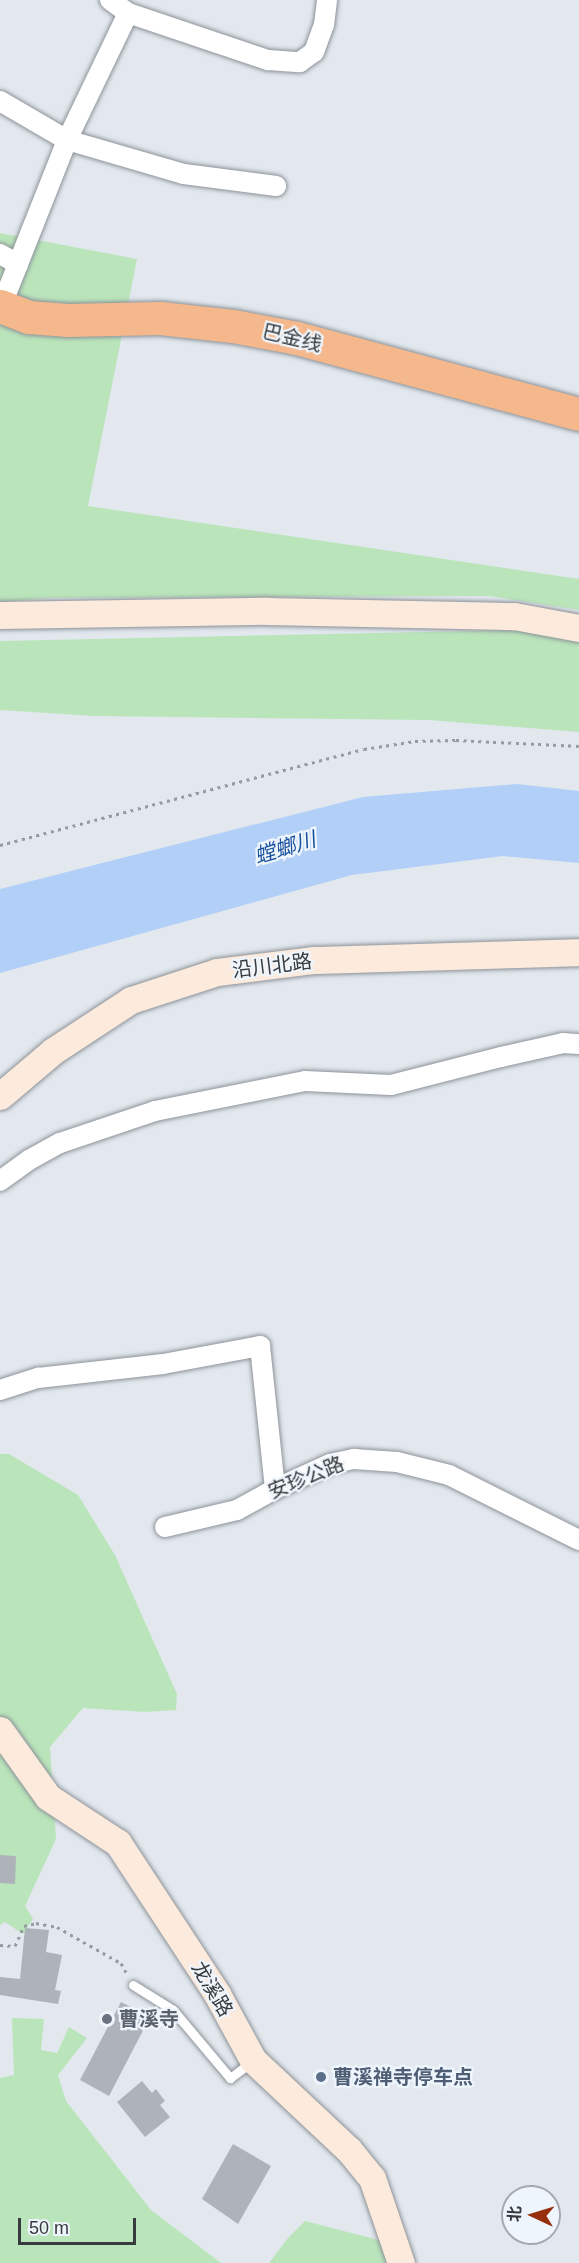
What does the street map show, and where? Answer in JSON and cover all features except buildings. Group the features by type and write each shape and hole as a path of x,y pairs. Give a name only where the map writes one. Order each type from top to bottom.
{"highway":[{"name":"巴金线","path":"1,306 28,317 68,320 160,318 233,326 297,338 579,414"}],"main road":[{"path":"0,615 267,611 502,616 579,628"},
{"name":"沿川北路","path":"0,1096 53,1051 130,1000 217,972 314,960 579,952"},
{"name":"龙溪路","path":"0,1730 48,1797 118,1843 217,1994 253,2061 349,2150 372,2178 401,2263"}],"street":[{"path":"110,0 128,13 268,60 300,62 314,52 324,25 327,0"},
{"path":"1,306 67,140 128,13"},
{"path":"0,101 67,140 184,174 276,186"},
{"path":"0,254 18,264"},
{"path":"0,1181 29,1160 60,1143 154,1111 305,1081 391,1085 563,1043 579,1044"},
{"path":"0,1390 38,1378 163,1364 260,1346 275,1489"},
{"name":"安珍公路","path":"165,1527 237,1510 275,1489 330,1464 354,1459 397,1462 449,1475 579,1540"}],"lane":[{"path":"133,1985 173,2010 230,2078 253,2061"}],"path":[{"path":"0,845 364,749 416,741 456,740 579,746"},
{"path":"0,1945 15,1946 24,1926 36,1923 57,1927 121,1964 133,1985"}],"green space":[{"path":"0,233 137,259 88,506 579,579 579,610 489,596 50,598 0,602"},
{"path":"518,630 579,641 579,732 429,720 94,716 0,710 0,641"},
{"path":"0,1454 9,1454 78,1495 115,1555 177,1694 176,1710 145,1712 83,1708 50,1747 56,1839 25,1906 33,1919 23,1934 5,1922 0,1925"},
{"path":"12,2018 44,2019 41,2050 57,2053 69,2027 87,2038 58,2075 66,2101 151,2210 221,2263 0,2263 0,2078 14,2075"},
{"path":"305,2221 386,2242 411,2263 269,2263 288,2238"}],"water":[{"name":"螳螂川","path":"517,784 579,791 579,863 503,856 352,875 0,973 0,889 363,797"}],"place":[{"name":"曹溪寺","path":"107,2019"},
{"name":"曹溪禅寺停车点","path":"321,2077"}]}
